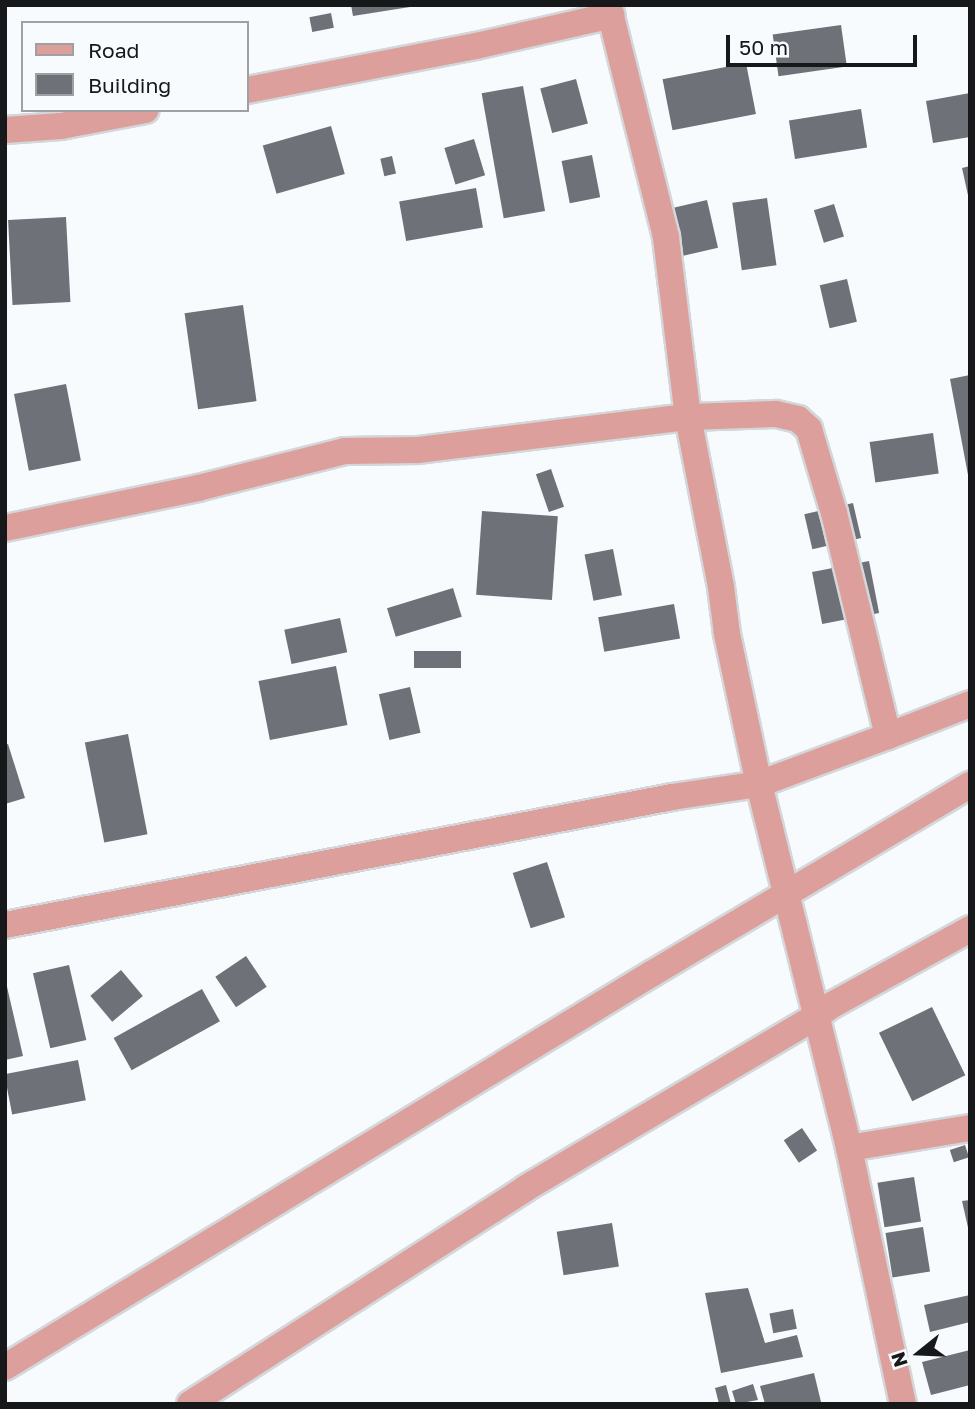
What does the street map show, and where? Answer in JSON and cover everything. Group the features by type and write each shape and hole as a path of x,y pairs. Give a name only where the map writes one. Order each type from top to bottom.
{"street":[{"path":"248,90 476,46 610,10 666,237 688,416 721,587 727,634 759,784 849,1148 903,1404"},
{"path":"5,130 61,126 135,112"},
{"path":"5,528 198,488 345,451 418,450 688,416 776,414 798,419 809,429 834,513 888,736"},
{"path":"5,925 673,797 759,784 970,704"},
{"path":"5,1367 642,980 970,785"},
{"path":"190,1404 526,1188 832,1005 970,929"},
{"path":"849,1148 970,1128"}],"building":[{"path":"351,5 410,5 410,7 353,16"},
{"path":"331,13 334,28 312,32 309,17"},
{"path":"841,25 847,67 779,76 773,35"},
{"path":"746,63 756,114 672,130 663,79"},
{"path":"576,79 588,123 552,133 540,89"},
{"path":"523,86 545,211 504,218 482,93"},
{"path":"970,93 970,137 933,143 926,101"},
{"path":"861,109 867,148 795,159 789,120"},
{"path":"331,126 345,174 277,194 263,146"},
{"path":"474,139 485,175 455,184 444,148"},
{"path":"592,155 600,197 570,203 562,161"},
{"path":"392,156 396,174 384,176 380,159"},
{"path":"970,166 970,200 969,200 962,168"},
{"path":"476,188 483,227 406,241 399,202"},
{"path":"767,198 776,265 742,270 732,203"},
{"path":"707,200 718,248 679,257 668,209"},
{"path":"834,204 844,237 824,243 814,210"},
{"path":"66,217 70,302 13,305 8,220"},
{"path":"847,279 857,322 830,328 820,285"},
{"path":"243,305 256,401 198,409 185,313"},
{"path":"970,375 970,475 968,475 950,379"},
{"path":"66,384 81,461 29,471 14,394"},
{"path":"933,433 939,474 875,483 870,442"},
{"path":"551,469 564,507 549,512 536,474"},
{"path":"853,503 861,538 812,549 804,514"},
{"path":"482,511 558,516 552,600 476,595"},
{"path":"613,549 622,595 594,601 585,555"},
{"path":"869,561 879,613 822,624 812,572"},
{"path":"453,588 462,617 396,637 387,608"},
{"path":"674,604 680,638 604,652 598,617"},
{"path":"340,618 347,652 292,664 284,630"},
{"path":"414,651 461,651 461,668 414,668"},
{"path":"336,666 347,725 270,740 258,681"},
{"path":"410,687 421,733 389,740 379,694"},
{"path":"128,734 147,834 104,843 85,742"},
{"path":"8,744 25,798 5,804 5,745"},
{"path":"547,862 565,917 531,928 513,873"},
{"path":"246,956 267,987 236,1007 215,977"},
{"path":"69,965 86,1040 50,1048 33,973"},
{"path":"121,970 143,996 112,1022 90,996"},
{"path":"5,978 23,1056 5,1060"},
{"path":"202,989 220,1021 132,1070 114,1038"},
{"path":"932,1007 965,1075 912,1101 879,1033"},
{"path":"78,1060 86,1100 12,1115 5,1074"},
{"path":"802,1128 817,1150 799,1163 784,1140"},
{"path":"965,1145 969,1157 954,1162 950,1150"},
{"path":"914,1177 921,1221 884,1227 877,1183"},
{"path":"970,1200 970,1232 969,1232 962,1201"},
{"path":"612,1223 619,1266 564,1275 557,1232"},
{"path":"923,1227 930,1271 893,1277 885,1233"},
{"path":"748,1288 765,1343 797,1335 803,1357 721,1373 705,1293"},
{"path":"970,1295 970,1322 930,1332 924,1305"},
{"path":"793,1309 797,1329 773,1333 769,1314"},
{"path":"970,1350 970,1385 931,1395 922,1362"},
{"path":"814,1373 821,1402 765,1404 760,1386"},
{"path":"753,1384 758,1400 736,1404 732,1391"},
{"path":"726,1385 731,1404 719,1404 715,1388"}]}
